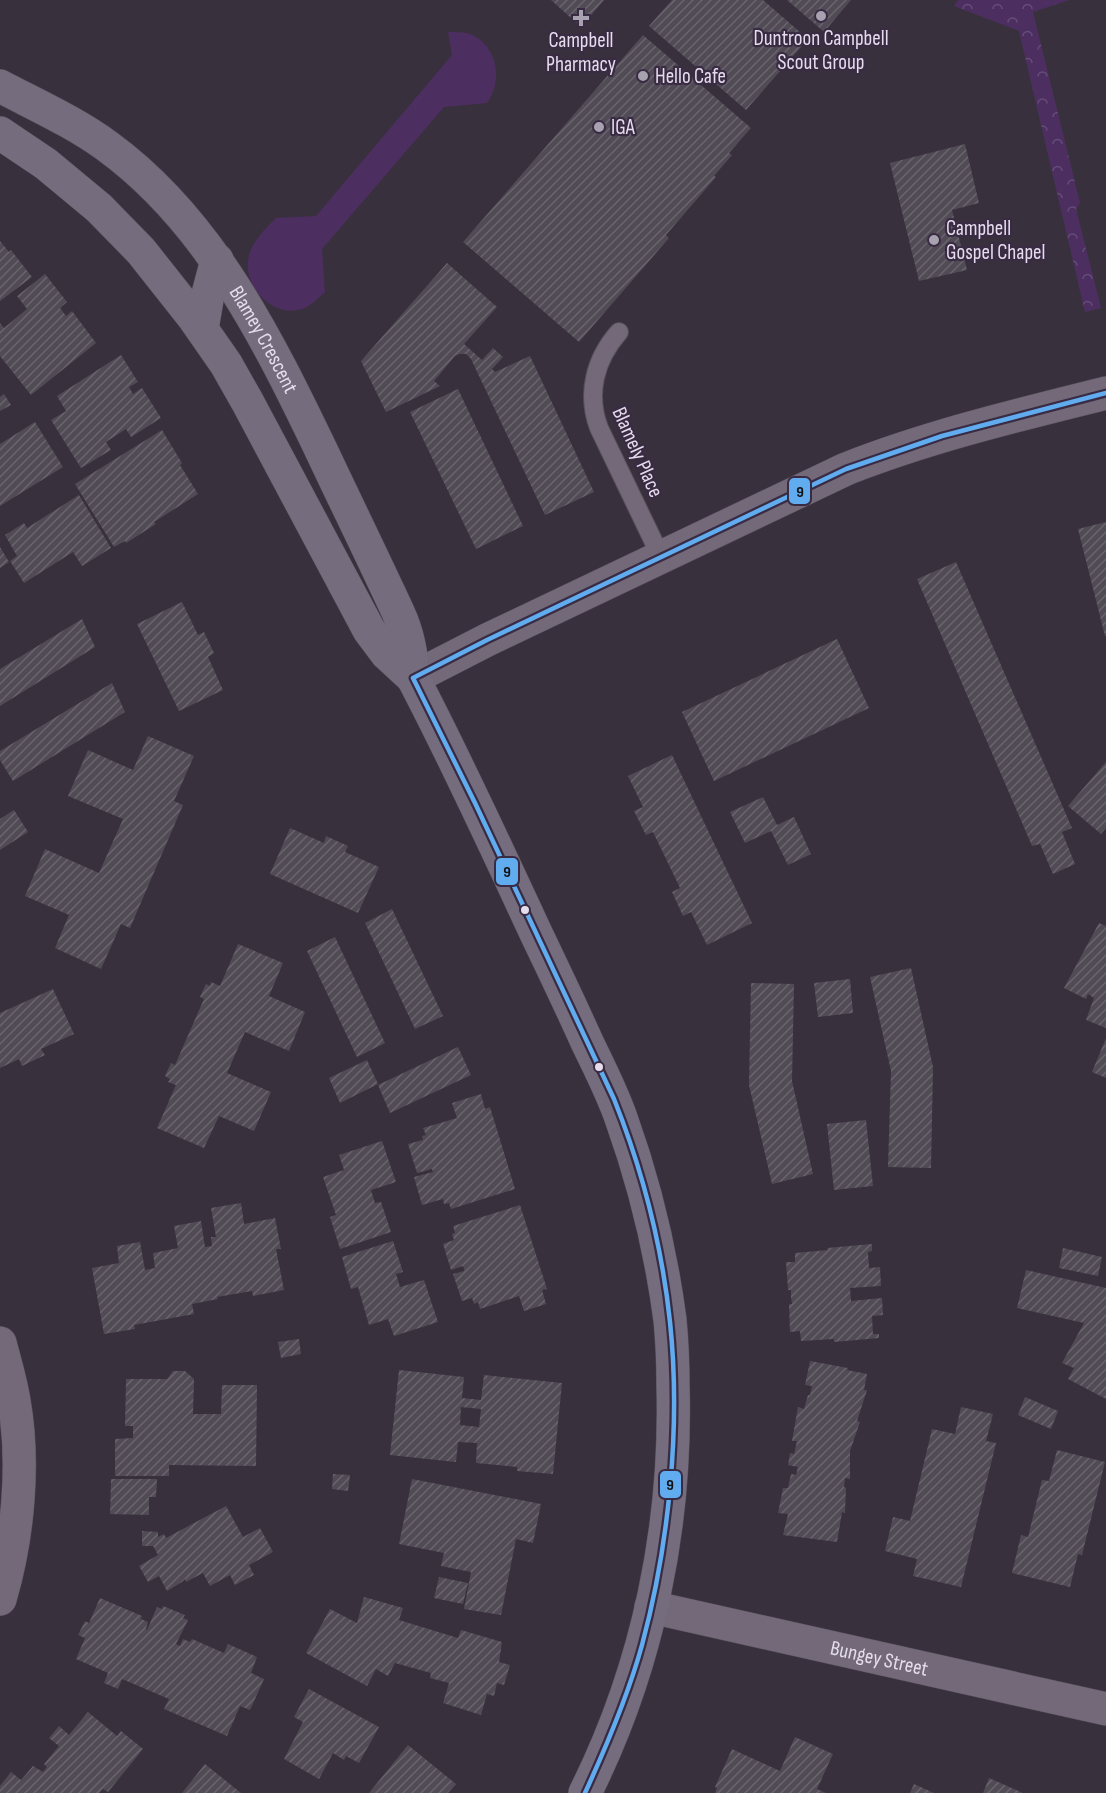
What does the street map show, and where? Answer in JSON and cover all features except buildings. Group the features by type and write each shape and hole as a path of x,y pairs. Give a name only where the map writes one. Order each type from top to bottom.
{"street":[{"name":"Blamey Crescent","path":"0,86 100,141 122,158 158,191 217,260 241,297 283,372 404,624 412,652 413,678"},
{"name":"Blamey Crescent","path":"0,133 46,164 69,183 99,208 136,246 177,295 232,375 369,630 387,654 413,678 611,1094 628,1139 646,1203 670,1320 674,1401 669,1494 663,1544 645,1636 622,1706 585,1793"},
{"path":"69,183 100,141"},
{"path":"217,260 208,294 205,333 231,342 265,339"},
{"path":"413,678 807,486 865,461 939,436 1106,393"},
{"path":"282,466 319,446"},
{"path":"0,1343 14,1400 20,1455 13,1540 0,1599"},
{"name":"Bungey Street","path":"651,1607 1106,1709"}],"lane":[{"name":"Blamely Place","path":"619,332 603,354 596,373 593,397 596,418 661,557"}],"green space":[{"path":"958,0 1069,0 1033,12 1080,203 1076,209 1101,308 1085,312 1019,31 954,6"},
{"path":"448,32 467,33 485,44 491,53 496,73 492,94 487,103 444,107 322,249 325,292 302,309 290,311 279,309 269,303 260,296 249,275 250,252 255,243 276,218 316,216 452,55"}],"transit line":[{"name":"9","path":"585,1793 609,1739 642,1645 666,1526 674,1402 670,1322 662,1265 642,1181 614,1099 475,803 413,678 487,640 846,469 942,436 1106,393"}],"place":[{"name":"Duntroon Campbell Scout Group","path":"821,16"},
{"name":"Campbell Pharmacy","path":"581,18"},
{"name":"Hello Cafe","path":"643,76"},
{"name":"IGA","path":"599,127"},
{"name":"Campbell Gospel Chapel","path":"934,240"}]}
